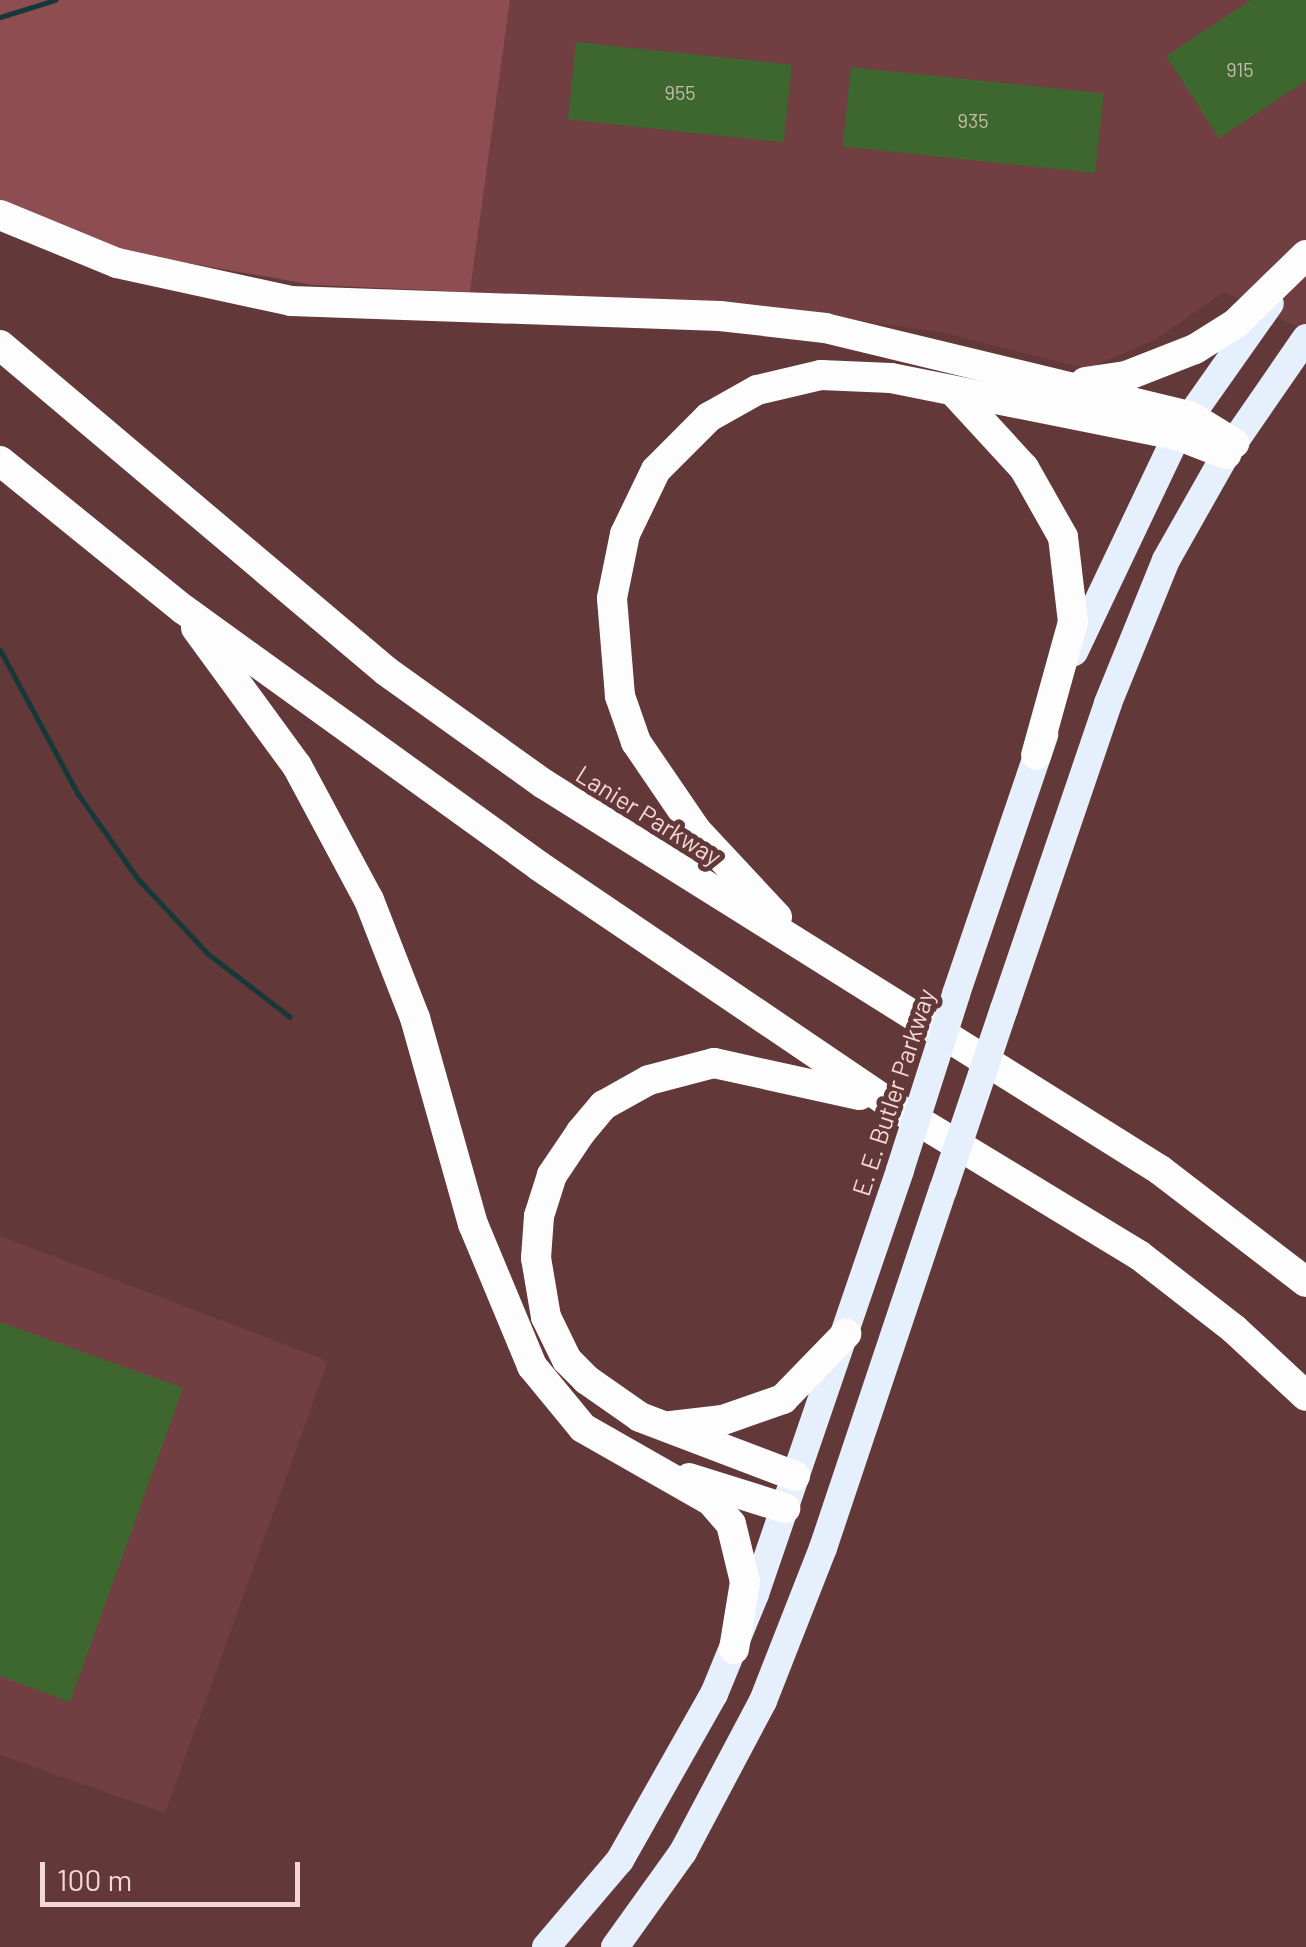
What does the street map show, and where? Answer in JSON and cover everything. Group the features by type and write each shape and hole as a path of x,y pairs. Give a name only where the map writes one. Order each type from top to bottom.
{"highway":[{"path":"0,215 117,263 291,301 720,316 825,328 1052,380 1184,426 1230,448"},
{"path":"1052,380 1126,376 1195,349 1235,324 1306,257"},
{"name":"E. E. Butler Parkway","path":"546,1947 613,1870 655,1806 734,1649 846,1334 1036,755 1100,588 1184,426 1306,257"},
{"path":"615,1947 683,1852 748,1731 831,1524 1136,628 1230,448 1306,338"},
{"name":"Lanier Parkway","path":"0,345 386,671 544,784 1160,1170 1306,1282"},
{"path":"806,948 696,830 636,742 611,649 612,598 625,534 656,470 708,417 756,390 822,375 892,378 955,393 1184,426"},
{"path":"955,393 1024,468 1063,537 1073,622 1036,755"},
{"path":"0,461 183,610 539,866 892,1105 1139,1255 1234,1328 1306,1396"},
{"path":"183,610 297,766 369,900 415,1018 473,1224 532,1366 583,1428 711,1501 731,1524 745,1582 734,1649"},
{"path":"842,1493 666,1427 586,1380 568,1360 546,1317 536,1258 539,1216 552,1175 581,1132 616,1096 649,1080 714,1063 815,1081 892,1105"},
{"path":"666,1427 724,1420 783,1399 846,1334"},
{"path":"648,1468 831,1524"}],"shaded area":[{"path":"0,0 510,0 470,292 313,285 120,251 0,202"},
{"path":"510,0 1306,0 1306,331 1224,292 1156,339 1088,369 941,332 755,306 470,292"},
{"path":"0,1236 328,1361 165,1813 0,1755"}],"building":[{"path":"1251,0 1306,0 1306,81 1219,138 1166,56"},
{"path":"576,42 792,65 784,142 568,120"},
{"path":"851,67 1104,94 1095,173 843,147"},
{"path":"0,1322 183,1388 70,1702 0,1676"}],"waterway":[{"path":"0,17 55,0"},
{"path":"0,650 78,794 137,878 208,954 290,1017"}]}
